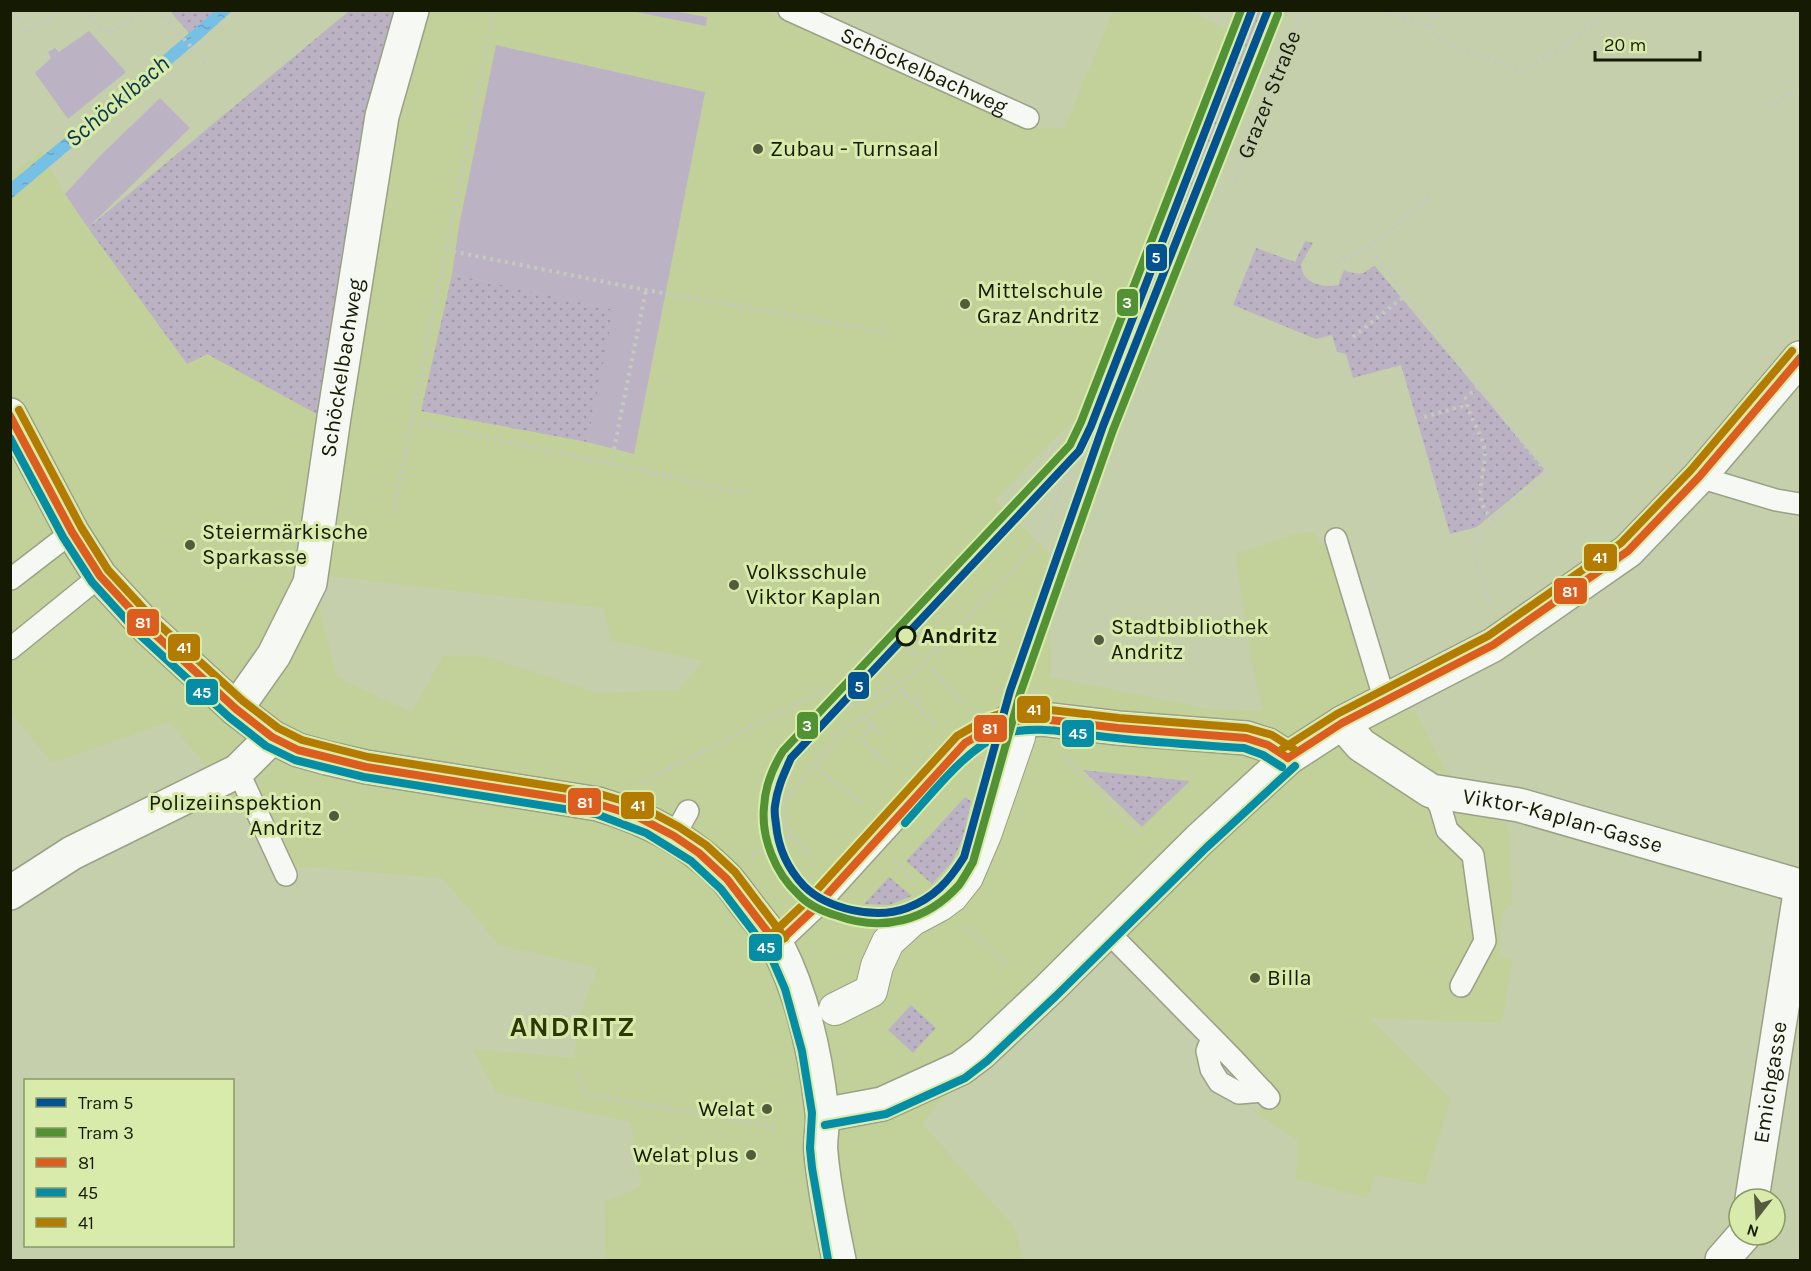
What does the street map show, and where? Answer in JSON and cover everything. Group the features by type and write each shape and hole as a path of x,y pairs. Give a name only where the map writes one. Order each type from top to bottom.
{"street":[{"name":"Schöckelbachweg","path":"236,710 274,655 310,583 382,116 412,10"},
{"path":"823,1115 882,1104 961,1068 981,1053 1199,840 1288,758 1342,723 1493,645 1628,551 1699,477 1800,358"},
{"path":"10,415 72,532 100,576 148,628 236,710 272,737 298,750 356,765 598,804 636,816 681,824 699,853 727,879 777,944 788,969 805,1020 823,1115 820,1150 839,1260"},
{"path":"835,1009 871,991 888,942 912,920 952,896 967,877 985,835 1014,735 1042,719 1118,728 1246,738 1268,745 1288,758"},
{"name":"Viktor-Kaplan-Gasse","path":"1342,723 1361,745 1431,791 1519,805 1800,886"},
{"path":"10,893 72,853 238,771 272,737"},
{"name":"Emichgasse","path":"1754,1187 1800,893"},
{"path":"1722,1260 1734,1247"}],"lane":[{"name":"Schöckelbachweg","path":"789,10 1028,118"},
{"path":"1699,477 1776,500 1800,504"},
{"path":"10,578 72,532"},
{"path":"1336,539 1385,701"},
{"path":"10,649 100,576"},
{"path":"777,944 814,909 965,743 993,727 1014,735"},
{"path":"238,771 286,875"},
{"path":"1431,791 1440,806 1448,830 1473,855 1485,941 1461,986"},
{"path":"1107,931 1212,1038 1207,1051 1211,1069 1219,1082 1239,1093 1266,1095"}],"path":[{"path":"13,10 27,33 62,10"},
{"path":"96,10 90,15 96,26 110,33 145,10"},
{"path":"159,10 206,64"},
{"path":"394,510 494,10"},
{"name":"Grazer Straße","path":"1235,180 1303,10"},
{"path":"1383,10 1430,27 1441,41 1522,71 1564,47 1585,27 1613,10"},
{"path":"1430,27 1436,10"},
{"path":"1768,106 1800,88"},
{"path":"1336,262 1369,248 1429,198"},
{"path":"1369,248 1548,474 1479,536 1473,556 1492,607"},
{"path":"446,250 646,290 885,332"},
{"path":"611,464 646,290"},
{"path":"1353,337 1406,295"},
{"path":"1478,387 1466,398 1484,446 1479,492 1489,516 1495,522"},
{"path":"1424,417 1467,405"},
{"path":"413,421 745,493"},
{"path":"887,628 897,638"},
{"path":"908,648 920,659"},
{"path":"864,651 873,659"},
{"path":"931,669 965,702"},
{"path":"886,672 895,682"},
{"path":"944,682 948,677"},
{"path":"953,690 958,686"},
{"path":"642,782 828,688"},
{"path":"811,855 784,823 783,802 845,729 902,691 937,725"},
{"path":"912,701 917,695 920,698"},
{"path":"863,718 883,735"},
{"path":"873,726 860,739 893,769"},
{"path":"1014,735 1044,741 1061,754 1142,836"},
{"path":"875,754 882,748"},
{"path":"815,765 861,803"},
{"path":"752,855 793,836"},
{"path":"577,1074 588,1095 777,1127"}],"shaded area":[{"path":"170,11 216,11 189,33"},
{"path":"349,11 397,11 357,172 335,307 322,417 207,354 187,364 88,228"},
{"path":"427,11 765,11 1041,128 1064,129 1113,11 1190,11 1231,31 1081,413 995,500 1048,551 1051,677 1209,709 1262,711 1251,659 1235,554 1294,534 1316,531 1319,544 1327,544 1365,679 1417,715 1445,769 1509,827 1512,904 1501,914 1500,956 1512,960 1502,1023 1370,1018 1451,1099 1424,1185 1376,1175 1367,1198 1296,1179 1298,1141 1256,1114 1269,1099 1129,954 1120,905 1050,979 922,1123 1015,1228 1023,1260 606,1260 604,1202 642,1186 630,1122 496,1093 473,1049 574,1058 580,1014 598,968 499,945 442,878 291,866 169,722 52,763 11,714 11,175 41,151 65,194 88,228 187,364 207,353 322,417 314,587 337,677 411,712 444,655 488,657 598,693 677,690 703,661 612,641 603,608 329,576 342,456 394,134"},
{"path":"631,11 672,11 707,17 706,26"},
{"path":"1246,11 1278,11 1077,524 1064,522 1094,438 1075,429 1110,364"},
{"path":"89,31 126,72 68,119 35,73 51,58 48,52 55,48 59,52"},
{"path":"496,45 705,92 634,454 587,442 614,310 452,274 459,226"},
{"path":"160,98 190,128 88,228 65,194 99,157"},
{"path":"1305,241 1313,243 1301,264 1302,271 1315,283 1324,286 1338,285 1344,270 1361,274 1375,266 1545,470 1477,527 1450,534 1401,365 1353,378 1346,354 1337,352 1332,335 1316,339 1233,305 1256,248 1295,262"},
{"path":"452,274 615,310 587,442 421,411"},
{"path":"1083,770 1190,781 1142,827"},
{"path":"965,797 971,801 963,838 952,862 932,884 906,861"},
{"path":"889,877 912,896 889,905 864,904"},
{"path":"911,1005 936,1028 913,1053 888,1030"}],"water":[{"name":"Schöcklbach","path":"216,10 232,11 11,199 11,182"}],"tram line":[{"name":"3","path":"1241,10 1081,422 1070,445 783,751 776,764 765,800 764,818 767,842 776,865 790,885 806,902 822,910 855,921 871,923 903,920 933,907 946,897 959,885 973,862 1020,694 1113,430 1278,14"},
{"name":"5","path":"1252,10 1091,426 1079,451 791,758 779,787 775,806 779,841 798,879 825,901 852,910 867,912 881,913 907,908 940,888 964,857 1010,691 1103,426 1268,10"},
{"path":"816,731 846,708 911,676 1015,568 1032,548 1049,521 1079,451"}],"transit line":[{"name":"41","path":"1282,749 1337,714 1488,636 1621,543 1691,470 1792,351"},
{"name":"81","path":"1288,758 1342,723 1493,645 1628,551 1699,477 1800,358"},
{"name":"41","path":"19,410 81,527 108,570 155,621 243,701 278,728 302,740 368,757 600,794 640,806 706,845 735,872 785,938"},
{"name":"81","path":"10,416 72,532 100,576 148,628 236,709 272,737 298,750 366,767 598,804 636,816 674,836 699,853 727,879 777,944"},
{"name":"45","path":"10,438 63,537 92,582 141,636 229,717 266,746 295,760 364,777 596,814 646,833 691,861 721,889 769,952 785,989 802,1051 812,1113 810,1148 812,1168 828,1260"},
{"name":"41","path":"770,936 806,902 957,736 990,717 1006,712 1042,709 1119,718 1247,728 1272,735 1294,749"},
{"name":"81","path":"777,944 814,909 965,743 993,727 1008,722 1042,719 1118,728 1246,738 1268,745 1288,758"},
{"name":"45","path":"905,823 960,763 985,743 1011,732 1056,731 1244,748 1263,755 1282,767"},
{"name":"45","path":"825,1125 886,1114 965,1078 987,1061 1056,996 1206,848 1295,766"}],"place":[{"name":"Zubau - Turnsaal","path":"758,149"},
{"name":"Mittelschule Graz Andritz","path":"965,304"},
{"name":"Steiermärkische Sparkasse","path":"190,545"},
{"name":"Volksschule Viktor Kaplan","path":"734,585"},
{"name":"Andritz","path":"906,636"},
{"name":"Stadtbibliothek Andritz","path":"1099,640"},
{"name":"Polizeiinspektion Andritz","path":"334,816"},
{"name":"Billa","path":"1255,978"},
{"name":"Welat","path":"767,1109"},
{"name":"Welat plus","path":"751,1155"}],"district":[{"name":"ANDRITZ","path":"573,1026"}]}
